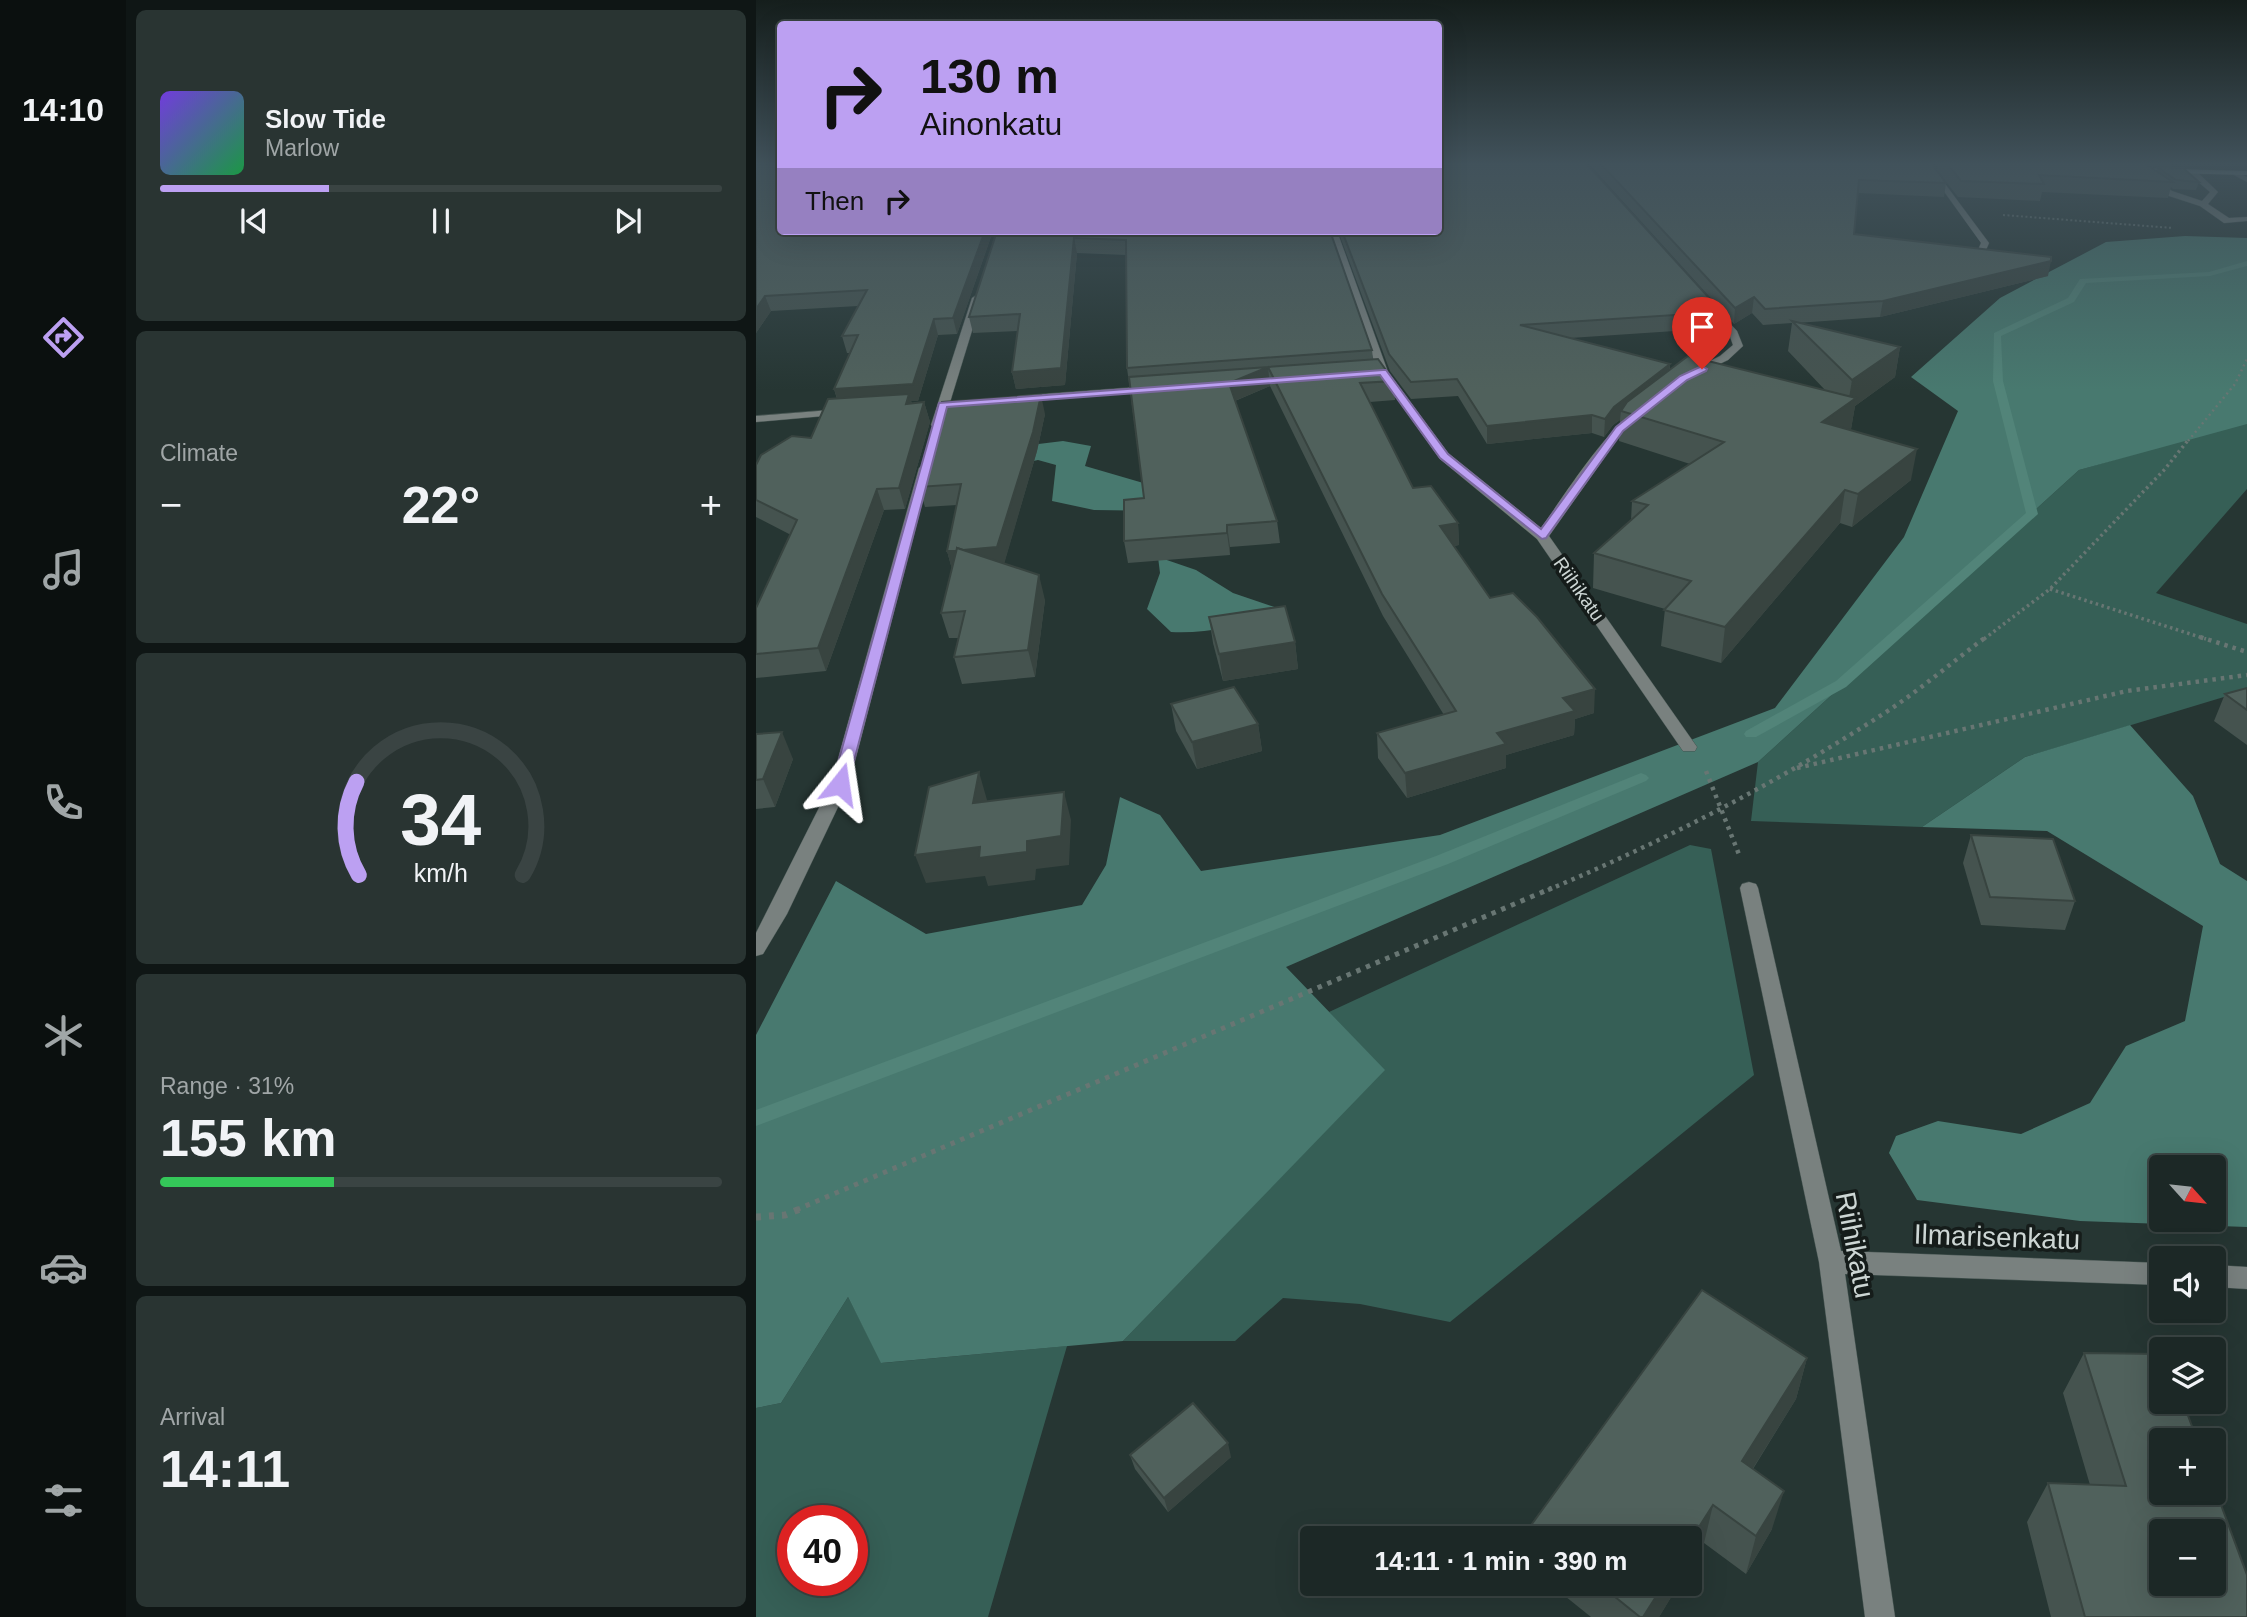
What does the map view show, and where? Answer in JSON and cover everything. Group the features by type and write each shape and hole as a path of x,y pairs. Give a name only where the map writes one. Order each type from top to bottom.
{"street":[{"name":"Riihikatu","path":"1336,238 1383,372 1444,456 1542,536 1689,747"},
{"path":"1979,257 1984,243 1981,238"},
{"path":"756,949 777,914 840,784 931,446 981,283"},
{"path":"1683,378 1724,358 1738,346 1734,334 1700,297"},
{"path":"1369,373 1383,372"},
{"path":"1010,400 1170,388"},
{"path":"1542,536 1619,429 1651,404"},
{"path":"756,419 854,411"},
{"name":"Riihikatu","path":"1749,888 1830,1262 1880,1617"},
{"name":"Ilmarisenkatu","path":"1830,1262 2149,1275"},
{"path":"2226,1277 2247,1278"}],"path":[{"path":"756,1217 785,1215 1615,862 1721,811 1885,713 2050,589 2165,469 2235,384 2247,359"},
{"path":"2050,589 2247,652"},
{"path":"1793,769 2127,691 2247,675"},
{"path":"1689,747 1704,767 1737,846 1749,888"}],"green space":[{"path":"2153,238 2247,238 2247,424 2079,470 1758,762 1286,967 1385,1070 1123,1341 881,1363 848,1297 781,1403 756,1408 756,1035 836,881 926,934 1082,905 1106,865 1120,797 1160,815 1201,871 1440,835 1775,708 1904,537 1958,411 1911,377 2000,298 2106,242"},
{"path":"2239,424 2247,424 2247,489 2156,593 2247,624 2247,690 2025,757 1922,827 1751,821 1758,762 2079,470"},
{"path":"1063,441 1091,446 1085,466 1157,487 1167,511 1094,510 1052,501 1056,465 1038,460 1006,467 997,449"},
{"path":"1158,557 1196,570 1233,593 1286,611 1215,629 1171,632 1147,609 1160,573"},
{"path":"2130,725 2193,796 2220,864 2247,881 2247,1227 2226,1226 2226,1155 2149,1155 2149,1223 2080,1221 1917,1200 1889,1153 1896,1136 1938,1121 2021,1134 2090,1103 2126,1046 2185,1021 2203,926 2047,831 1922,827 2025,757"},
{"path":"1690,845 1711,849 1754,1075 1450,1322 1360,1304 1283,1298 1235,1341 1123,1341 1384,1070 1329,1012"},
{"path":"848,1297 882,1363 1067,1346 988,1617 756,1617 756,1408 781,1403"}],"building":[{"path":"756,238 982,238 953,318 934,319 913,384 834,389 858,335 842,336 867,290 765,296 756,309"},
{"path":"995,238 1074,238 1061,368 1012,372 1020,314 969,317"},
{"path":"1086,238 1333,238 1372,350 1127,368 1126,240"},
{"path":"1345,238 1655,238 1722,312 1520,325 1670,364 1614,407 1605,419 1592,415 1487,426 1457,379 1411,382 1389,354"},
{"path":"1670,238 1892,238 2051,257 2051,261 1883,301 1765,309 1754,297 1735,308"},
{"path":"1792,321 1900,347 1852,380"},
{"path":"1688,356 1856,398 1822,422 1917,449 1858,494 1845,490 1725,627 1664,610 1691,581 1594,553 1648,505 1632,501 1724,442 1621,411 1627,402"},
{"path":"1378,359 1394,381 1360,383 1413,488 1431,486 1458,523 1440,526 1490,598 1513,593 1537,617 1595,689 1563,698 1575,711 1497,733 1506,744 1405,773 1377,733 1456,711 1382,594 1268,367 1229,383 1277,521 1227,525 1227,533 1124,541 1124,500 1144,498 1129,377"},
{"path":"909,394 906,404 924,402 899,488 877,489 818,648 756,654 756,608 797,520 756,500 756,465 761,455 792,436 811,438 828,399"},
{"path":"1041,395 1033,432 997,547 963,550 957,548 957,551 947,551 961,484 919,487 942,402"},
{"path":"957,548 1039,575 1028,650 954,657 965,611 941,613"},
{"path":"1285,606 1295,642 1219,654 1209,617"},
{"path":"1234,687 1258,724 1192,742 1171,704"},
{"path":"2247,688 2247,710 2225,694"},
{"path":"782,732 763,779 756,780 756,734"},
{"path":"979,772 973,803 1064,792 1061,836 1027,841 1027,852 979,858 980,847 915,855 929,787"},
{"path":"1971,835 2053,839 2075,901 1990,897"},
{"path":"1702,1290 1807,1358 1742,1461 1784,1491 1756,1536 1713,1505 1700,1526 1530,1526"},
{"path":"2084,1353 2149,1354 2149,1414 2187,1414 2193,1428 2149,1428 2149,1505 2221,1505 2247,1575 2247,1617 2085,1617 2048,1483 2126,1486"},
{"path":"1193,1403 1228,1443 1164,1498 1130,1455"},
{"path":"1614,1596 1656,1596 1643,1617"}],"waterway":[{"path":"1751,734 1841,684 2032,514 1998,381 1997,335 2071,300 2083,281 2210,274 2247,263"},
{"path":"756,1118 1442,860 1641,778"}],"route":[{"path":"840,784 943,405 1383,372 1444,456 1542,536 1619,429 1683,378 1702,369"}]}
